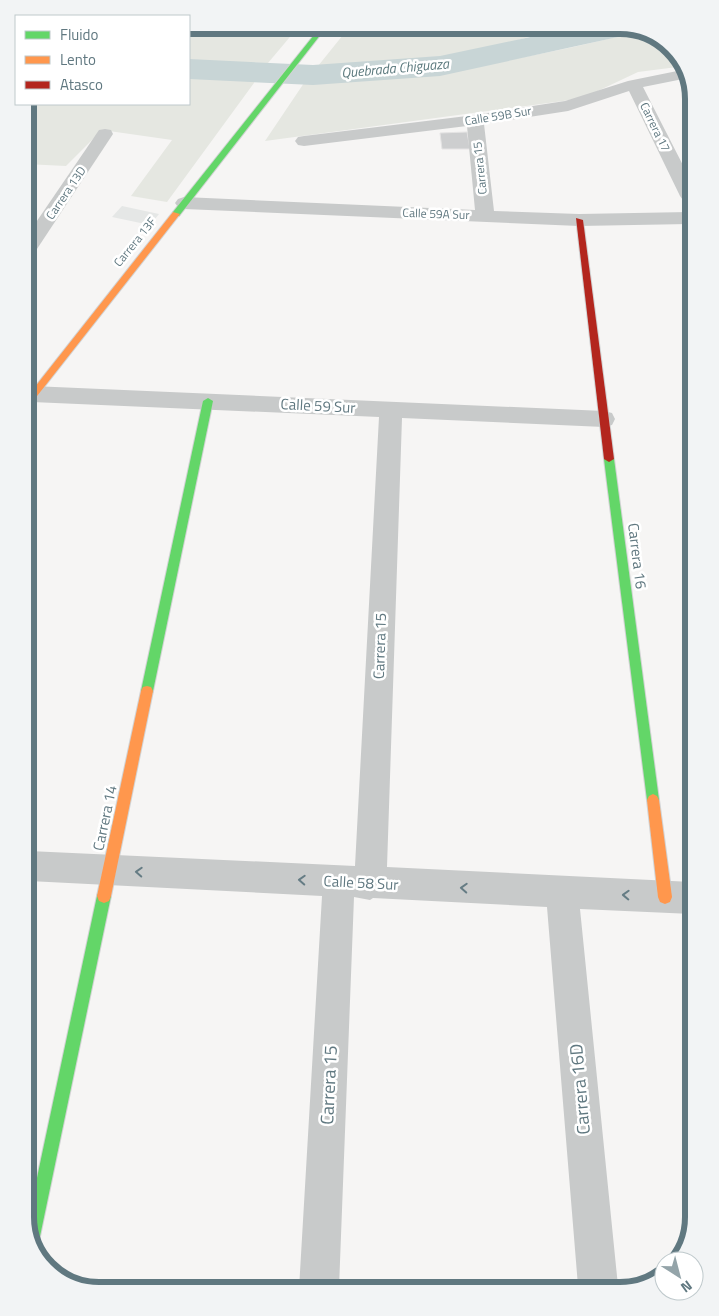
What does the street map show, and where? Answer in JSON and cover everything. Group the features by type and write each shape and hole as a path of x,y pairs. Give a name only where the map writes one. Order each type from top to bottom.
{"street":[{"name":"Carrera 13F","path":"34,392 318,34"},
{"name":"Calle 59B Sur","path":"304,141 475,120 568,106 634,84 680,75"},
{"name":"Carrera 17","path":"634,84 685,188"},
{"name":"Carrera 15","path":"475,120 486,216"},
{"name":"Carrera 13D","path":"34,239 105,134"},
{"name":"Calle 59A Sur","path":"184,203 578,220 685,218"},
{"name":"Carrera 16","path":"578,220 604,419 678,898"},
{"name":"Calle 59 Sur","path":"34,398 208,401 604,419"},
{"name":"Carrera 14","path":"35,1224 208,401"},
{"name":"Carrera 15","path":"320,1282 355,883 390,409"},
{"name":"Calle 58 Sur","path":"34,866 678,898"},
{"name":"Carrera 16D","path":"562,893 598,1282"}],"shaded area":[{"path":"190,34 292,34 268,63 190,62"},
{"path":"344,34 540,34 474,53 432,62 318,66"},
{"path":"628,34 633,35 653,42 660,47 677,67 638,72 585,97 563,101 265,141 304,83 388,78 429,73 552,51"},
{"path":"190,76 257,79 167,202 131,196 172,140 102,130 66,166 34,164 34,105 190,105"},
{"path":"122,206 159,214 150,225 112,217"}],"building":[{"path":"467,132 470,149 442,149 440,133"}],"waterway":[{"name":"Quebrada Chiguaza","path":"190,69 313,75 440,66 590,34"}],"traffic: fast":[{"path":"176,214 318,34"},
{"path":"147,691 208,401"},
{"path":"609,459 653,800"},
{"path":"35,1224 104,896"}],"traffic: slow":[{"path":"34,394 176,214"},
{"path":"104,896 147,691"},
{"path":"653,800 665,897"}],"traffic: jam":[{"path":"579,220 609,459"}]}
